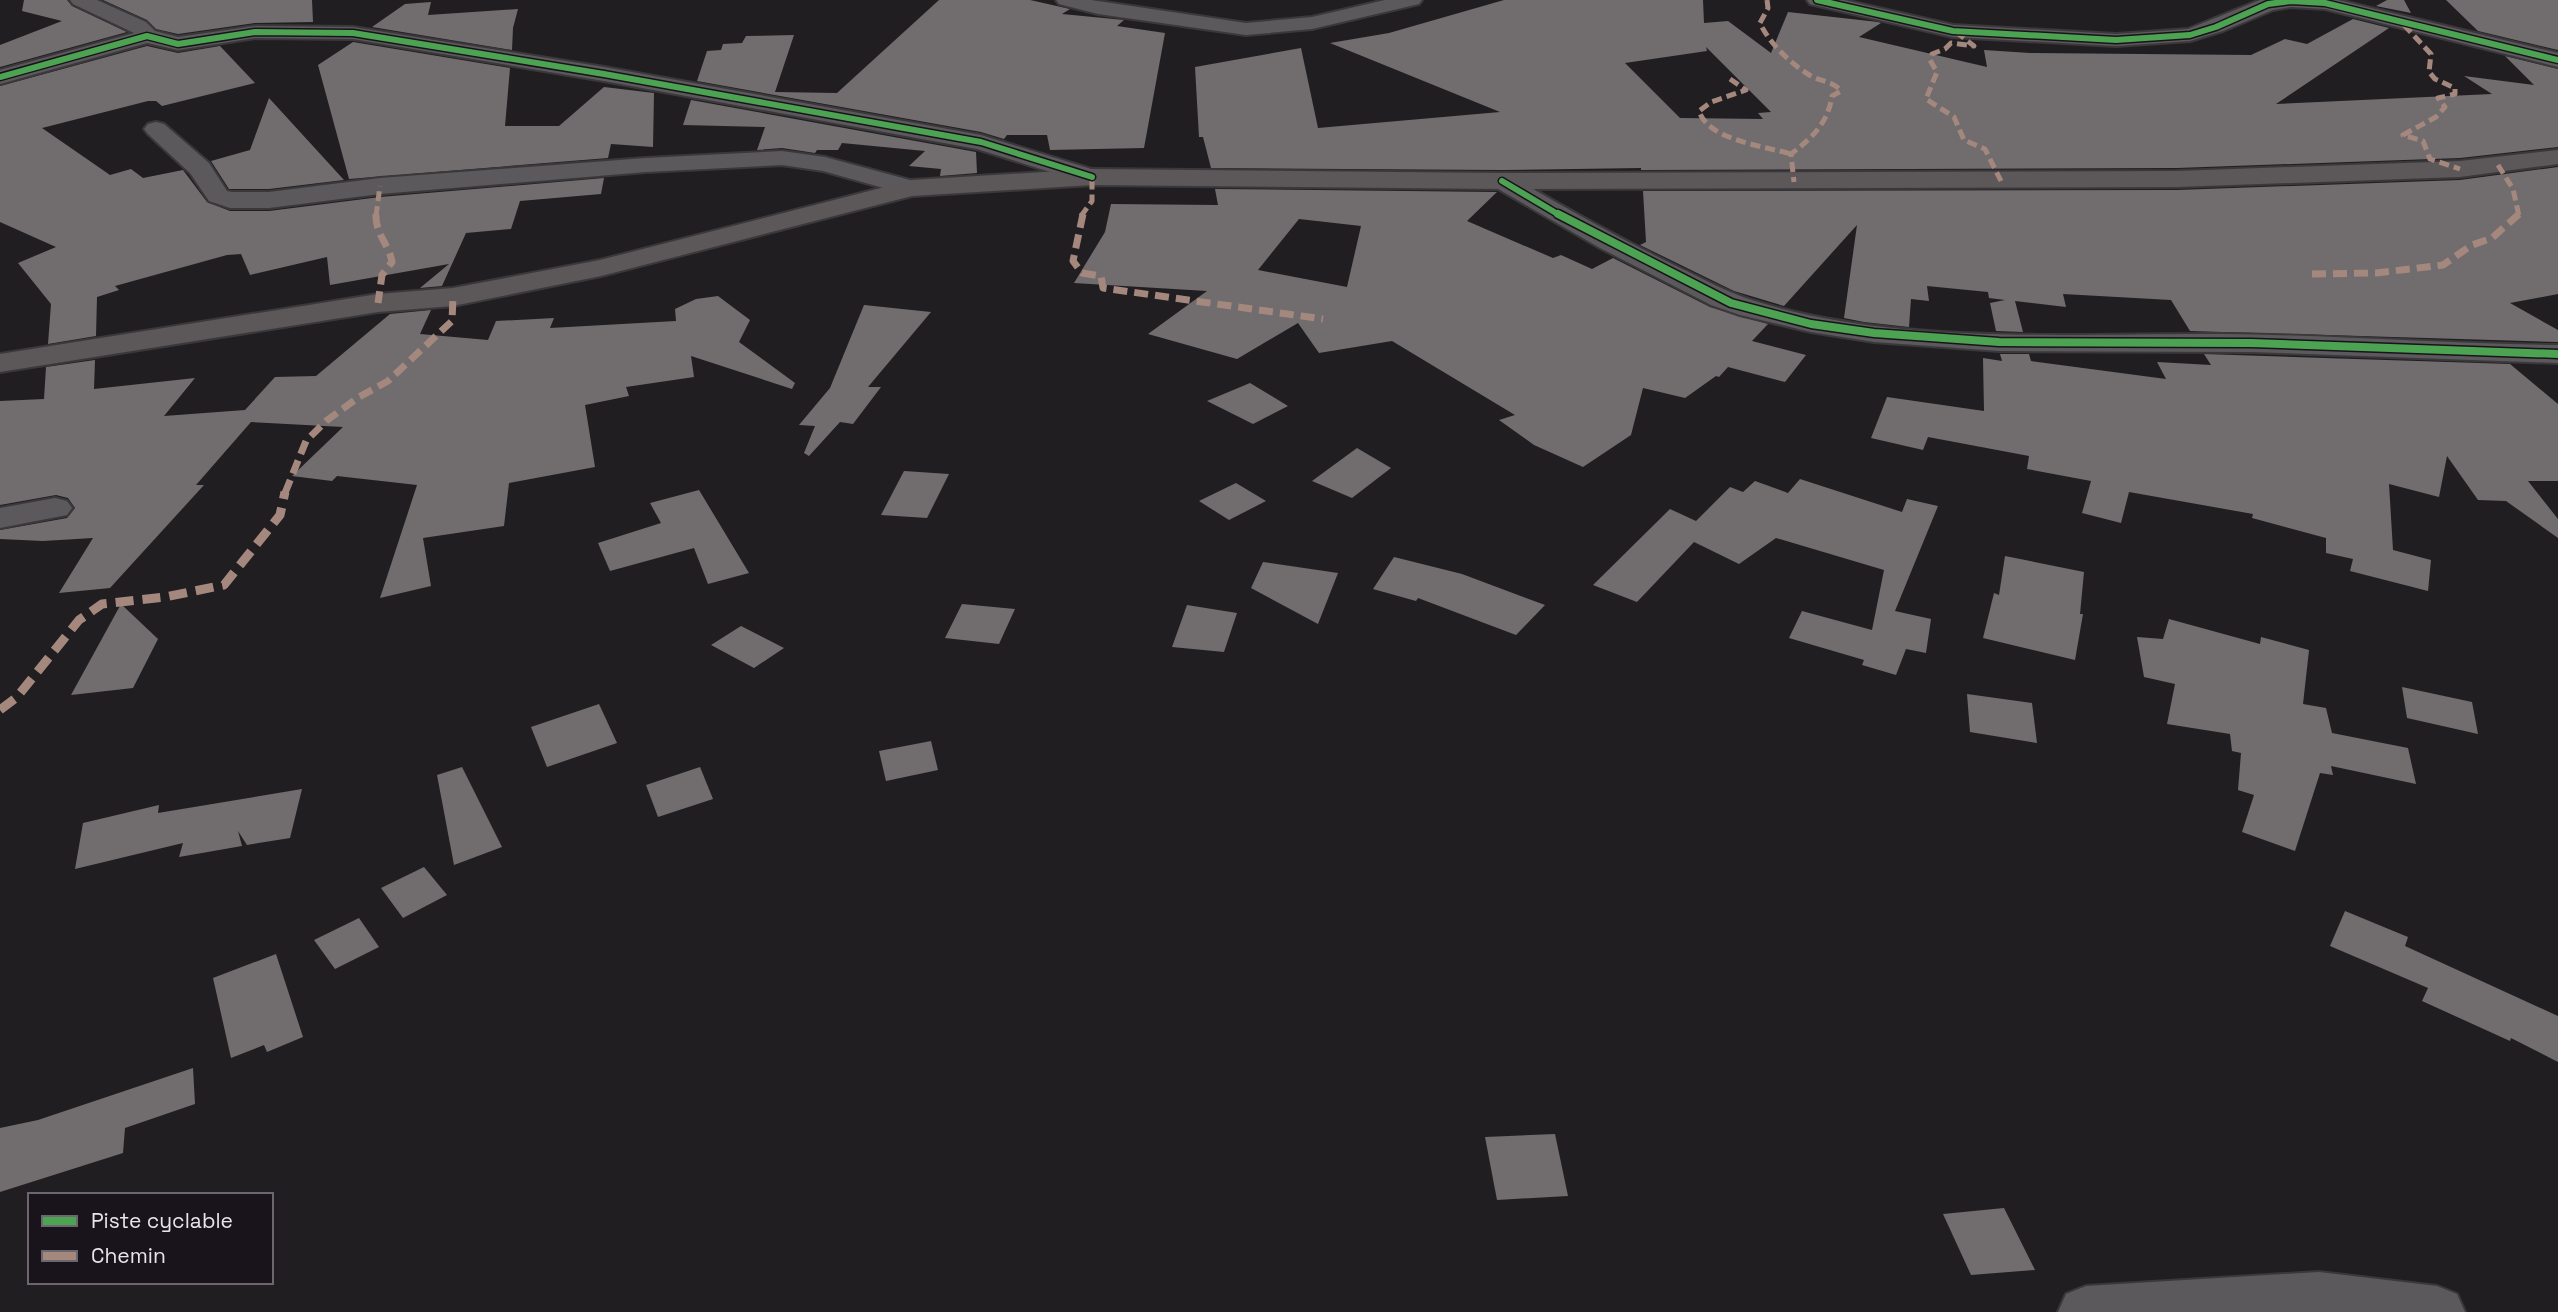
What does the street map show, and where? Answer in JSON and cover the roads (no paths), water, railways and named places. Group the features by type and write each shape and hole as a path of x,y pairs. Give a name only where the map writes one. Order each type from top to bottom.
{"main road":[{"path":"0,363 378,303 453,297 601,268 912,188 1092,177 1502,181 2177,179 2460,169 2558,157"}],"street":[{"path":"80,0 139,26 147,36"},
{"path":"1066,0 1098,8 1147,7 1214,27 1246,29 1312,23 1412,0"},
{"path":"1818,0 1954,30 2116,40 2190,35 2216,27 2268,4 2291,1 2325,3 2558,60"},
{"path":"0,77 147,36 178,44 255,33 352,33 447,47 981,142 1092,177"},
{"path":"156,128 200,168 218,196 230,200 282,198 380,186 646,164 782,158 825,164 912,188"},
{"path":"1502,181 1603,239 1720,298 1747,309 1819,327 1882,335 2024,343 2250,343 2558,355"},
{"path":"0,518 55,508"},
{"path":"2086,1312 2319,1297 2437,1312"}]}
